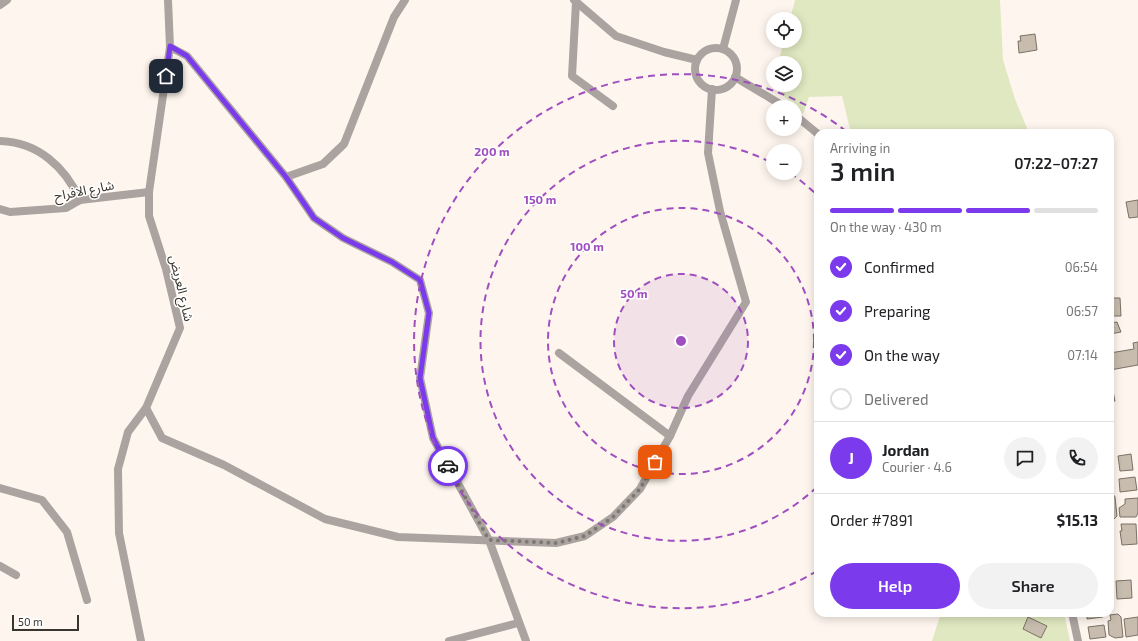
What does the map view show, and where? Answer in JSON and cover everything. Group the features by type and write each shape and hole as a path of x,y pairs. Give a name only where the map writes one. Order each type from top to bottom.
{"street":[{"path":"0,4 7,0"},
{"name":"شارع العريض","path":"141,641 119,533 118,469 128,432 146,408 180,328 166,269 149,216 149,192 170,46 168,0"},
{"path":"286,177 323,164 344,144 394,17 405,0"},
{"path":"723,49 736,0"},
{"path":"575,1 616,36 664,52 697,60"},
{"path":"575,1 572,76 613,106"},
{"path":"170,46 187,56 286,177 314,218 343,238 392,262 420,280 429,313 420,378 433,438 489,540 518,623 526,641"},
{"path":"711,48 723,49 734,57 737,70 735,77 726,87 712,89 706,87 697,78 695,66 697,60 705,51 711,48"},
{"path":"735,77 773,100"},
{"path":"146,408 162,438 224,465 325,520 398,537 556,543 585,536 613,517 640,489 670,436 688,396 746,302 720,211 708,153 712,89"},
{"path":"802,121 814,131"},
{"path":"0,141 11,142 34,148 56,164 72,184 80,200"},
{"name":"شارع الافراح","path":"0,209 10,212 66,208 80,200 149,192"},
{"path":"559,353 670,436"},
{"path":"0,488 42,500 67,532 87,600"},
{"path":"0,566 16,575"},
{"path":"1073,617 1078,641"},
{"path":"450,641 518,623"}],"green space":[{"path":"795,0 1000,0 1003,60 1015,99 1027,129 850,129 842,96 809,97 803,114 802,100 788,100 779,92 802,92 802,56 780,56 782,48 802,48 802,12 792,12"},
{"path":"940,617 1065,617 1070,641 932,641"}],"building":[{"path":"1035,34 1037,50 1019,53 1018,41 1021,41 1020,36"},
{"path":"1138,200 1138,217 1129,218 1126,202"},
{"path":"1114,298 1120,298 1121,316 1114,316"},
{"path":"1114,322 1117,322 1121,332 1114,333"},
{"path":"1138,342 1138,365 1114,369 1114,352 1134,349 1133,343"},
{"path":"1131,454 1133,470 1120,471 1118,456"},
{"path":"1135,477 1137,490 1120,492 1119,479"},
{"path":"1114,496 1115,497 1117,516 1114,519"},
{"path":"1138,498 1138,513 1136,517 1120,517 1119,508 1125,504 1125,499"},
{"path":"1121,524 1136,524 1137,544 1122,545 1120,531 1122,531"},
{"path":"1131,580 1132,598 1117,599 1116,581"},
{"path":"1114,614 1118,614 1121,617 1123,637 1115,638 1109,635 1108,621 1111,620 1110,617 1114,617"},
{"path":"1028,617 1047,626 1041,638 1023,629"},
{"path":"1087,617 1103,617 1087,619"},
{"path":"1138,617 1138,635 1126,637 1124,619"},
{"path":"1104,625 1106,637 1090,639 1088,627"}],"way so far":[{"path":"448,466 489,540 556,543 585,536 613,517 640,489 655,462"}],"route":[{"path":"166,76 170,46 187,56 286,177 314,218 343,238 392,262 420,280 429,313 420,378 433,438 448,466"}]}
